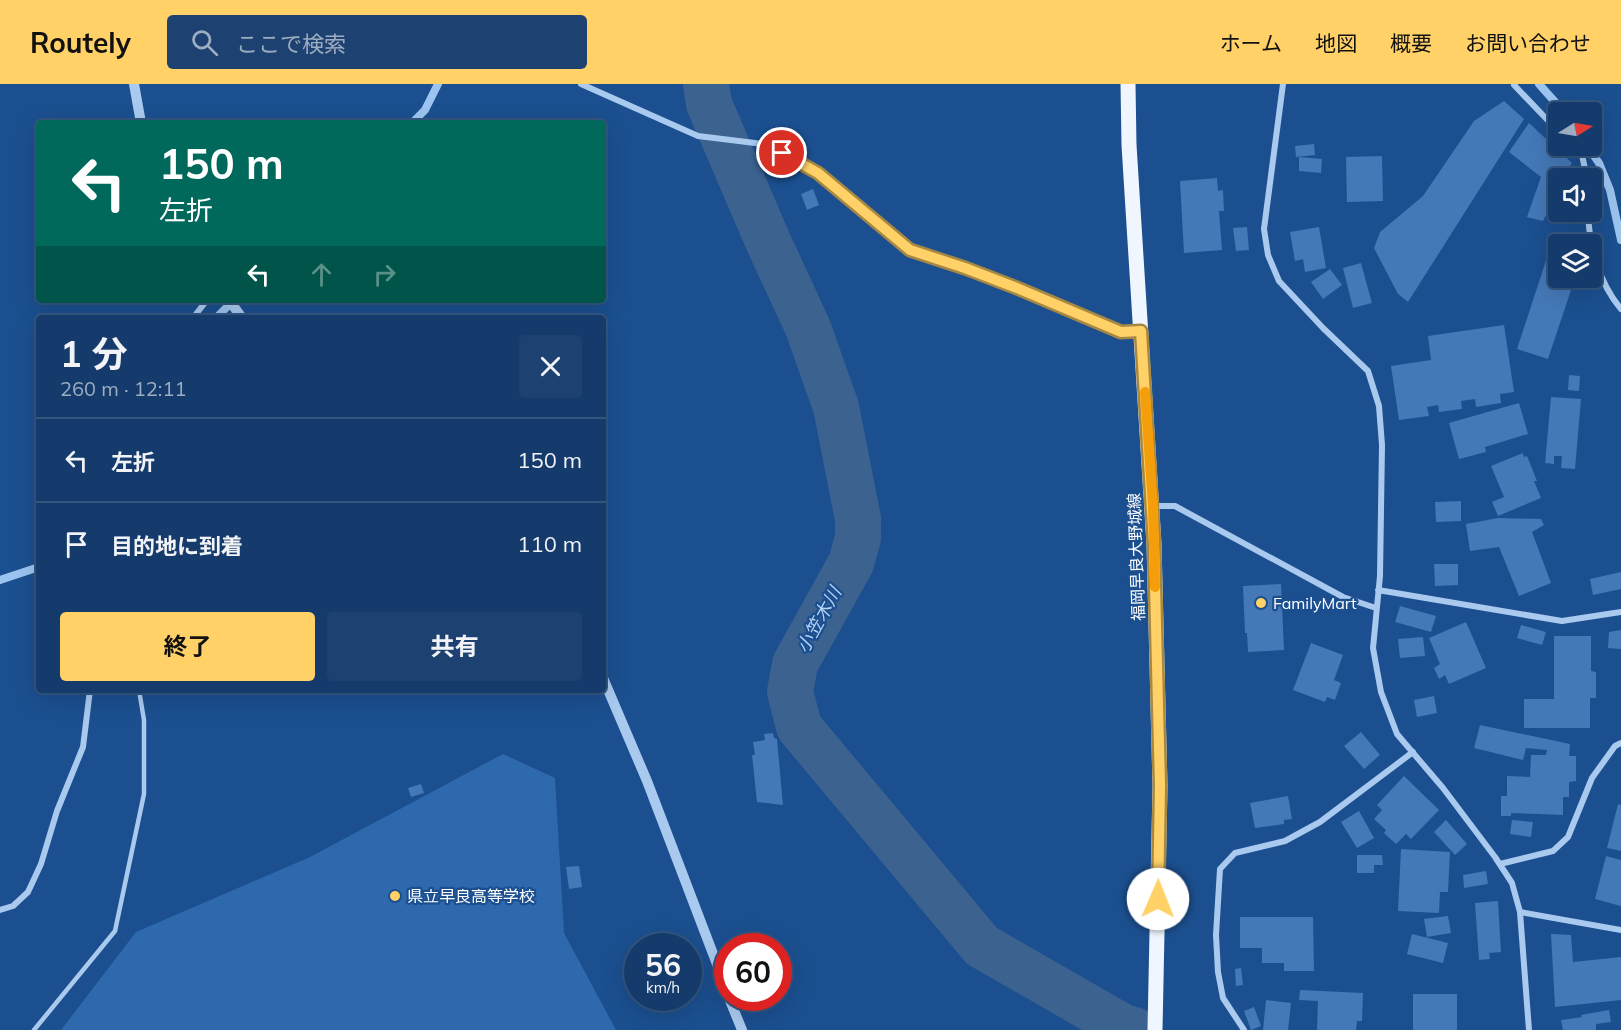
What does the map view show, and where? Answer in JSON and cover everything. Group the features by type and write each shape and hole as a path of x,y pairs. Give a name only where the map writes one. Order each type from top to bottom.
{"main road":[{"name":"福岡早良大野城線","path":"1128,84 1129,145 1153,506 1160,786 1155,1030"}],"street":[{"path":"134,84 140,120"},
{"path":"581,84 698,136 763,144 818,173 910,250 1017,288 1121,332 1141,331"},
{"path":"1283,84 1264,229 1268,255 1279,281 1368,371 1379,406 1382,445 1380,576 1373,648 1381,692 1397,734 1443,788 1512,883 1520,912 1529,1030"},
{"path":"1514,85 1548,121"},
{"path":"1588,222 1596,265 1612,298 1621,309"},
{"path":"195,315 205,303"},
{"path":"1153,506 1175,506 1343,597 1376,608"},
{"path":"1378,590 1562,621 1621,612"},
{"path":"606,685 647,781 714,958"},
{"path":"0,910 13,906 28,892 41,864 57,811 83,747 90,693"},
{"path":"1500,864 1553,851 1568,837 1592,778 1615,746 1621,743"},
{"path":"1244,1030 1223,998 1218,972 1216,935 1220,869 1235,853 1285,841 1320,822 1413,752"},
{"path":"1520,912 1621,930"},
{"path":"734,1011 742,1030"}],"lane":[{"path":"34,1030 115,930 144,794 144,720 140,693"}],"shaded area":[{"name":"県立早良高等学校","path":"503,754 555,778 564,933 616,1030 61,1030 136,932 310,857"}],"building":[{"path":"1504,101 1524,119 1408,302 1398,294 1374,248 1380,232 1423,196 1474,121"},
{"path":"1529,123 1548,141 1548,156 1564,156 1572,163 1569,168 1548,168 1548,211 1543,221 1527,217 1541,177 1509,152"},
{"path":"1314,144 1315,155 1296,157 1295,146"},
{"path":"1382,156 1383,201 1347,202 1346,157"},
{"path":"1299,157 1322,159 1321,173 1299,171"},
{"path":"1217,178 1218,191 1223,190 1224,211 1219,211 1222,250 1184,253 1180,181"},
{"path":"813,189 819,205 807,210 801,194"},
{"path":"1247,227 1249,250 1236,251 1233,228"},
{"path":"1319,227 1326,268 1305,272 1303,259 1295,261 1290,232"},
{"path":"1548,254 1548,288 1572,288 1548,359 1517,349"},
{"path":"1361,263 1372,303 1353,308 1343,268"},
{"path":"1330,269 1342,285 1323,299 1311,282"},
{"path":"1504,325 1514,392 1500,394 1501,403 1476,407 1475,399 1461,401 1462,409 1439,412 1438,405 1427,407 1429,416 1399,420 1391,366 1431,360 1428,336"},
{"path":"1569,375 1580,376 1579,391 1568,390"},
{"path":"1551,397 1581,399 1575,469 1561,468 1562,456 1554,456 1554,464 1545,463"},
{"path":"1519,403 1528,434 1485,447 1486,452 1459,459 1449,423"},
{"path":"1523,453 1524,457 1527,456 1537,481 1534,481 1541,498 1498,516 1492,502 1504,497 1491,466"},
{"path":"1461,501 1461,521 1436,522 1435,502"},
{"path":"1498,518 1541,519 1544,525 1532,532 1551,583 1519,596 1499,547 1470,551 1466,524"},
{"path":"1434,564 1458,564 1458,585 1435,586"},
{"path":"1621,572 1621,589 1593,595 1590,579"},
{"path":"1281,584 1284,650 1248,652 1243,586"},
{"path":"1400,606 1436,616 1431,632 1395,622"},
{"path":"1466,622 1486,668 1449,684 1445,675 1439,679 1434,668 1440,664 1429,638"},
{"path":"1521,625 1546,632 1542,645 1517,638"},
{"path":"1621,630 1621,649 1608,648 1609,632"},
{"path":"1554,636 1591,636 1591,671 1596,672 1596,698 1590,698 1590,728 1524,728 1524,699 1554,699"},
{"path":"1423,637 1425,656 1400,658 1398,639"},
{"path":"1311,643 1343,655 1334,680 1341,683 1335,700 1327,697 1325,702 1293,690"},
{"path":"1434,696 1437,713 1417,717 1414,700"},
{"path":"1480,725 1570,744 1569,756 1576,756 1576,781 1569,782 1569,797 1563,797 1563,815 1511,813 1511,816 1501,816 1501,796 1507,796 1507,776 1530,777 1531,755 1546,755 1547,750 1526,748 1523,760 1474,748"},
{"path":"1361,732 1380,755 1364,769 1344,746"},
{"path":"773,733 774,738 777,739 783,805 757,802 752,755 755,755 753,742 765,740 764,734"},
{"path":"1404,776 1439,810 1411,839 1406,834 1396,844 1374,819 1382,810 1377,805"},
{"path":"421,784 424,793 411,797 408,788"},
{"path":"1288,796 1292,819 1284,820 1284,824 1255,828 1250,803"},
{"path":"1618,804 1621,805 1621,851 1607,848"},
{"path":"1359,811 1374,838 1357,848 1341,822"},
{"path":"1446,820 1467,844 1455,855 1434,832"},
{"path":"1512,820 1533,822 1531,837 1510,834"},
{"path":"1401,849 1450,852 1448,892 1440,892 1439,913 1398,911"},
{"path":"1357,855 1382,855 1383,865 1374,865 1374,873 1357,873"},
{"path":"1606,856 1621,860 1621,906 1595,899"},
{"path":"579,866 582,887 569,889 566,867"},
{"path":"1486,871 1488,884 1464,888 1463,875"},
{"path":"1498,901 1501,952 1489,953 1490,959 1479,960 1475,903"},
{"path":"1448,916 1451,933 1427,937 1424,919"},
{"path":"1240,917 1313,917 1314,971 1284,971 1284,963 1262,963 1262,948 1240,948"},
{"path":"1412,934 1448,943 1443,963 1407,954"},
{"path":"1551,934 1571,935 1573,962 1621,957 1621,1000 1555,1007"},
{"path":"1241,968 1243,985 1236,986 1235,969"},
{"path":"1300,990 1363,993 1362,1021 1357,1021 1356,1030 1317,1030 1318,1001 1299,1000"},
{"path":"1413,994 1457,994 1457,1030 1413,1030"},
{"path":"1266,1000 1291,1003 1288,1030 1263,1030"},
{"path":"1254,1007 1261,1026 1251,1030 1244,1011"},
{"path":"1609,1010 1611,1022 1596,1024 1596,1030 1563,1030 1561,1020"}],"waterway":[{"path":"415,120 425,110 438,84"},
{"name":"小笠木川","path":"706,84 709,104 808,328 836,407 858,519 858,538 851,563 795,664 790,692 799,727 982,946 1123,1027 1134,1030"},
{"path":"1539,84 1555,102"},
{"path":"1594,156 1610,190 1621,240"},
{"path":"219,315 231,303"},
{"path":"0,580 36,568"}],"slow traffic":[{"path":"1145,392 1153,506 1155,587"}],"place":[{"name":"FamilyMart","path":"1261,603"},
{"name":"県立早良高等学校","path":"395,896"}],"route":[{"path":"782,153 818,173 910,250 1017,288 1121,332 1141,331 1153,506 1160,786 1158,899"}]}
